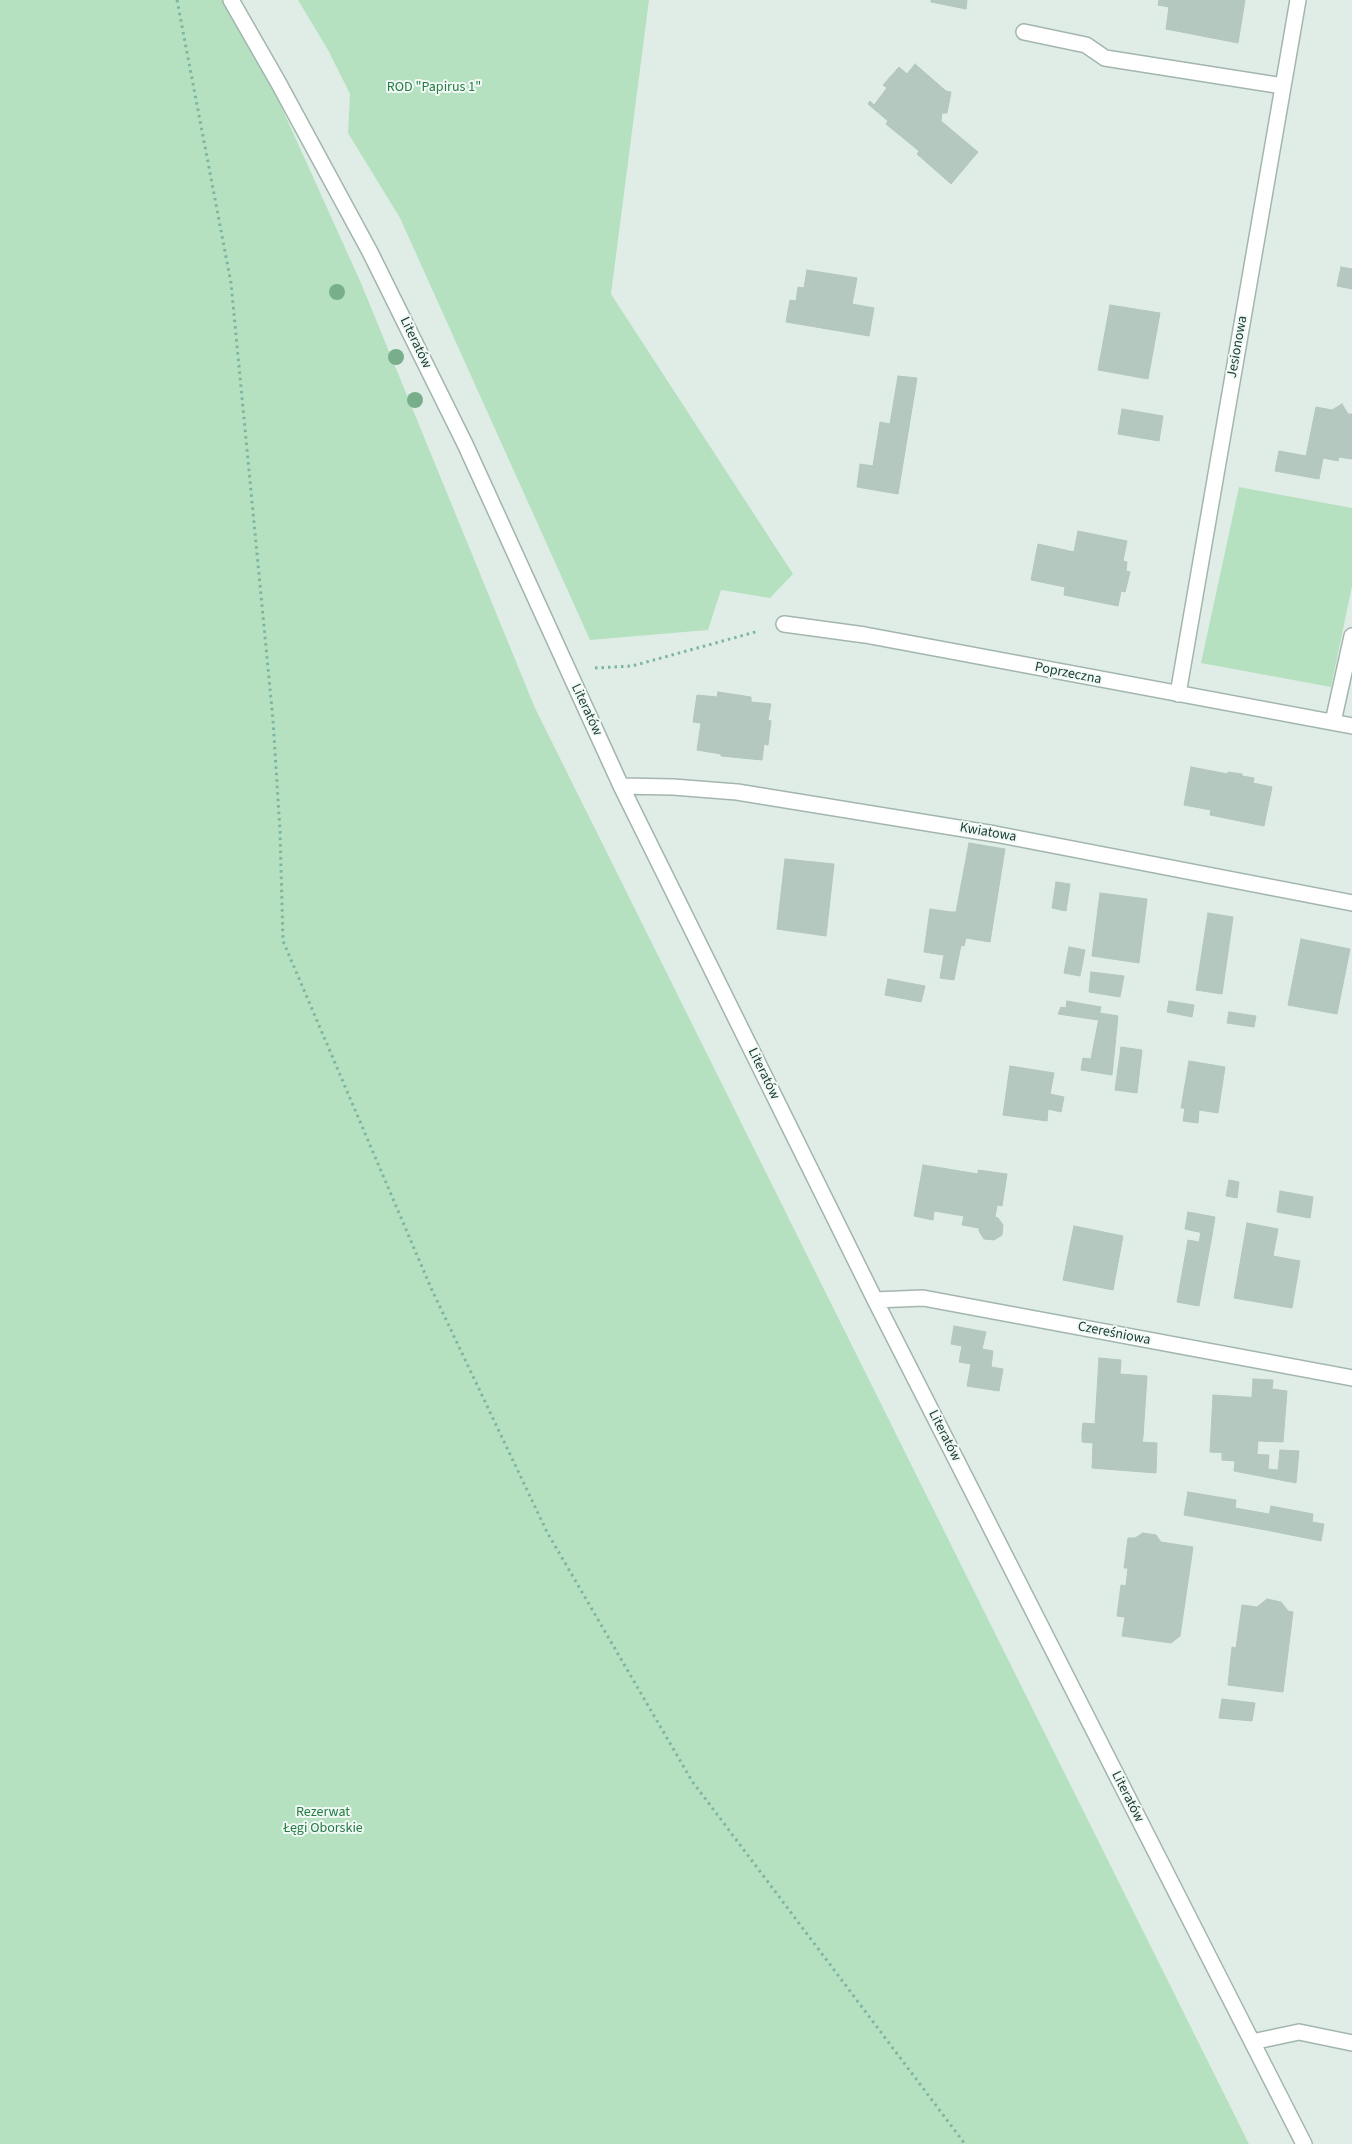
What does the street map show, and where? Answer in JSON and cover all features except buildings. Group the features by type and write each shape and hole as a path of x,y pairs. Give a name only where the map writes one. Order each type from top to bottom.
{"street":[{"name":"Literatów","path":"231,0 370,252 464,444 621,786 876,1300 1304,2144"},
{"name":"Jesionowa","path":"1178,694 1298,0"},
{"path":"1024,32 1086,45 1105,58 1283,86"},
{"name":"Poprzeczna","path":"784,624 865,636 1352,726"},
{"path":"1334,722 1352,636"},
{"name":"Kwiatowa","path":"621,786 673,787 736,792 995,834 1352,903"},
{"name":"Czereśniowa","path":"876,1300 922,1298 1352,1378"},
{"path":"1252,2042 1299,2032 1352,2044"}],"path":[{"path":"177,0 231,283 272,720 280,831 283,941 430,1288 547,1532 692,1782 965,2144"},
{"path":"570,676 596,668 632,666 784,624"}],"green space":[{"name":"Rezerwat Łęgi Oborskie","path":"0,0 233,0 361,283 535,708 1249,2144 0,2144"},
{"name":"ROD \"Papirus 1\"","path":"298,0 649,0 611,294 793,574 770,598 721,590 708,630 590,640 400,218 348,133 350,94 328,50"},
{"path":"1239,487 1352,508 1352,586 1331,687 1201,663"}]}
